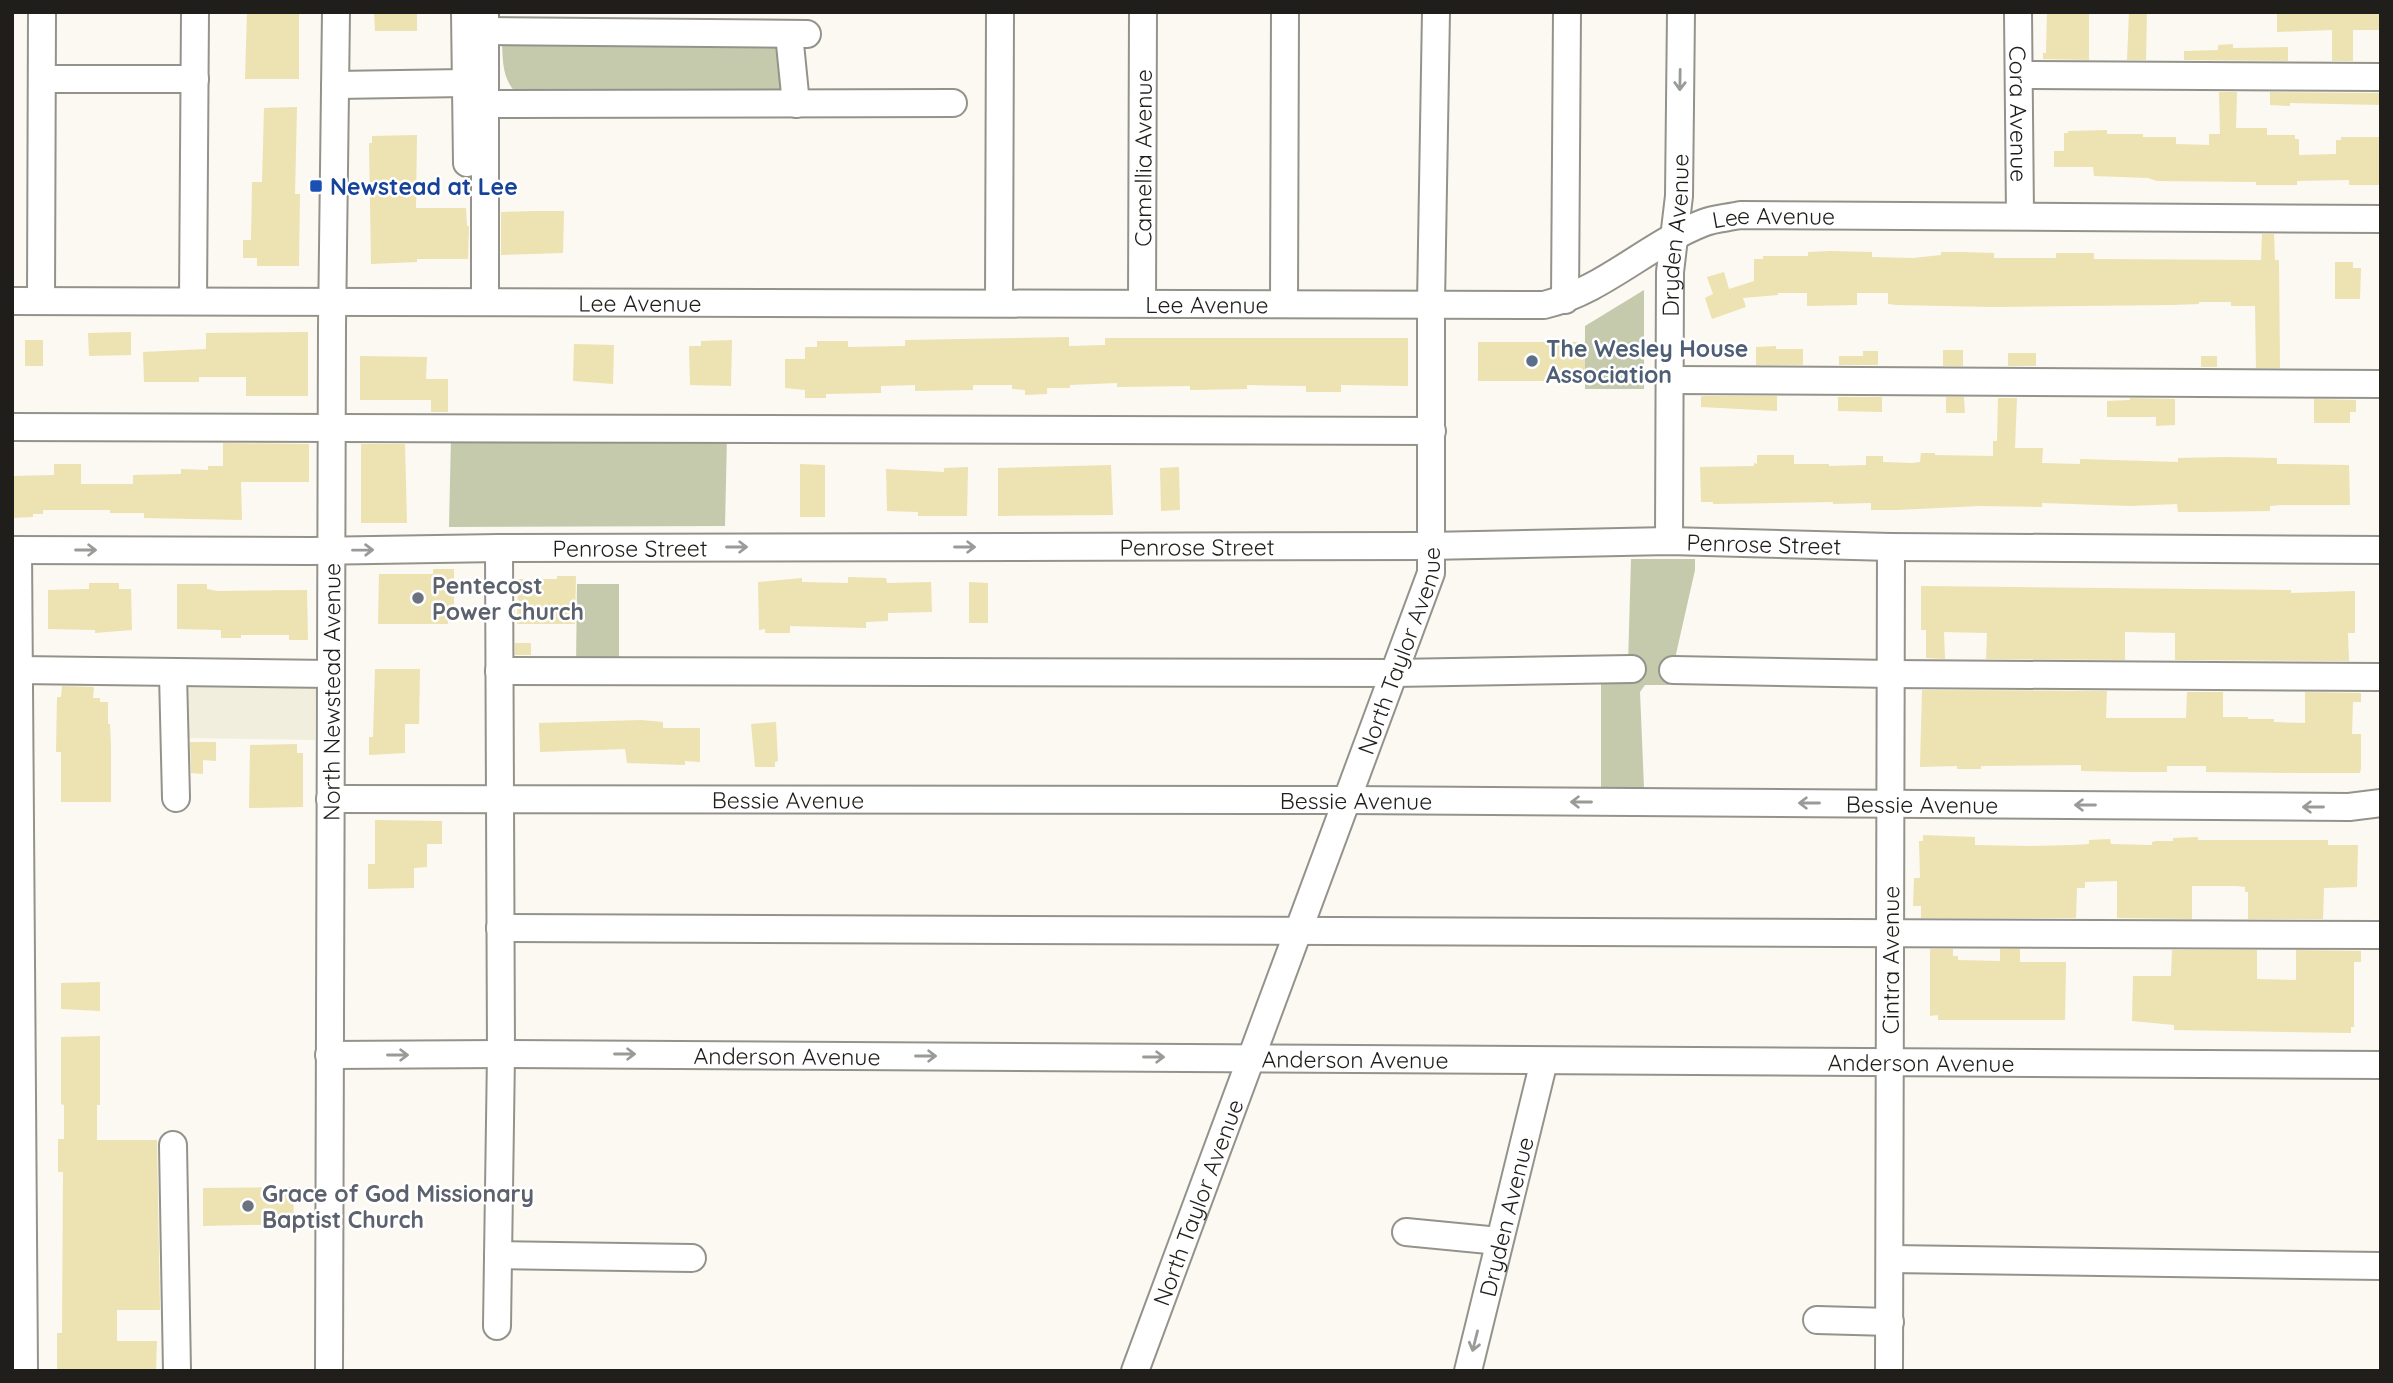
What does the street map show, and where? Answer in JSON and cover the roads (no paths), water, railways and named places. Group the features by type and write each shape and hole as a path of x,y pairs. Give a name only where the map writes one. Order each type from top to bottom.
{"street":[{"path":"41,301 42,12"},
{"path":"193,301 195,12"},
{"name":"North Newstead Avenue","path":"329,1371 331,428 336,12"},
{"path":"465,12 468,186"},
{"path":"999,303 1000,12"},
{"name":"Camellia Avenue","path":"1142,303 1143,12"},
{"path":"1284,303 1285,12"},
{"name":"North Taylor Avenue","path":"1135,1371 1431,573 1431,303 1436,12"},
{"path":"1565,300 1567,12"},
{"name":"Dryden Avenue","path":"1669,541 1670,272 1679,196 1681,12"},
{"name":"Cora Avenue","path":"2018,12 2020,216"},
{"path":"485,302 485,22 798,34 796,104"},
{"path":"2019,75 2381,77"},
{"path":"42,79 195,79"},
{"path":"335,85 465,83"},
{"path":"485,104 953,103"},
{"name":"Lee Avenue","path":"12,301 1544,305 1565,300 1597,284 1705,222 1740,215 2381,219"},
{"path":"1670,380 2381,384"},
{"path":"12,427 1432,431"},
{"name":"Penrose Street","path":"15,550 1432,546 1669,541 1891,547 2381,550"},
{"name":"Cintra Avenue","path":"1889,1371 1891,547"},
{"path":"497,1326 501,1054 499,548"},
{"path":"15,550 19,670 24,1371"},
{"path":"499,671 1395,673 1632,669"},
{"path":"19,670 331,674"},
{"path":"1672,670 2381,677"},
{"path":"173,674 176,797"},
{"name":"Bessie Avenue","path":"330,799 1347,800 2349,807 2381,803"},
{"path":"500,928 2381,935"},
{"name":"Anderson Avenue","path":"329,1055 2381,1065"},
{"name":"Dryden Avenue","path":"1468,1371 1544,1061"},
{"path":"173,1145 177,1371"},
{"path":"1406,1232 1499,1241"},
{"path":"498,1255 692,1258"},
{"path":"1890,1259 2381,1266"},
{"path":"1817,1320 1889,1322"}],"place":[{"name":"Newstead at Lee","path":"316,186"},
{"name":"The Wesley House Association","path":"1532,361"},
{"name":"Pentecost Power Church","path":"418,598"},
{"name":"Grace of God Missionary Baptist Church","path":"248,1206"}]}
